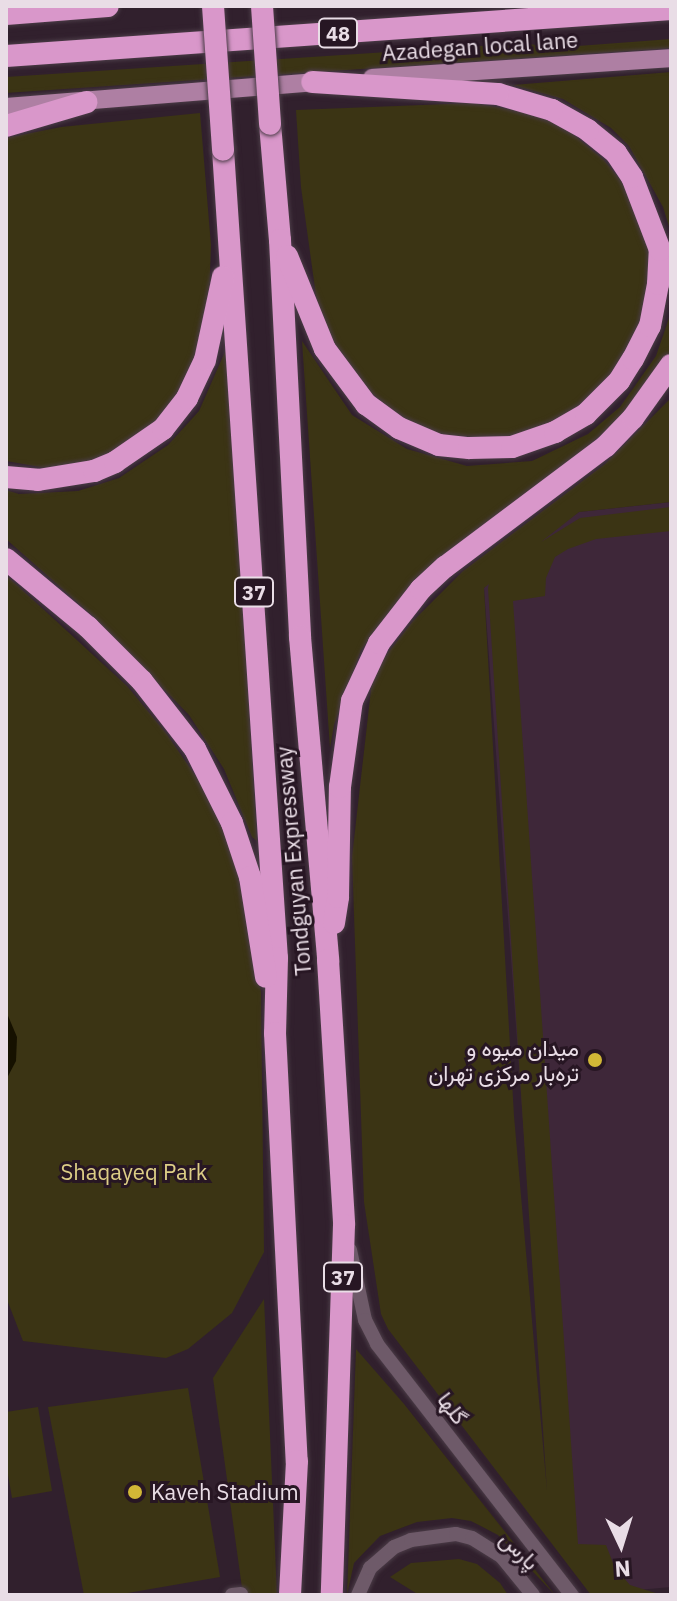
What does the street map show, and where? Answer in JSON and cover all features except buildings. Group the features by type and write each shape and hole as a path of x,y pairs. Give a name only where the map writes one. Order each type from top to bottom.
{"highway":[{"path":"6,14 108,6"},
{"name":"Tondguyan Expressway","path":"213,6 277,958 275,1033 297,1461 290,1595"},
{"name":"Tondguyan Expressway","path":"262,6 280,240 300,637 328,960 344,1225 332,1595"},
{"name":"48","path":"6,56 671,9"},
{"path":"280,240 313,324 340,373 366,404 399,428 439,445 512,447 555,432 586,414 619,381 650,326 660,250 649,214 632,177 616,153 588,130 552,110 498,94 312,82"},
{"path":"6,126 87,102"},
{"path":"6,477 38,480 94,471 115,462 163,429 187,398 205,360 229,241"},
{"path":"328,960 338,897 340,787 352,701 379,643 421,589 445,567 606,446 633,418 671,365"},
{"path":"6,559 88,627 142,681 195,749 232,823 250,877 275,1033"}],"main road":[{"name":"Azadegan local lane","path":"6,107 312,82 671,58"}],"street":[{"name":"گلها","path":"344,1225 365,1320 377,1344 572,1595"},
{"name":"پارس","path":"358,1595 370,1568 394,1547 411,1540 456,1534 472,1538 495,1551 533,1595"}],"shaded area":[{"name":"میدان میوه و تره‌بار مرکزی تهران","path":"671,502 671,1587 615,1592 553,1532 484,588 494,572 579,512"},
{"path":"6,1011 17,1037 16,1061 6,1080"}],"green space":[{"path":"671,39 671,48 6,93 6,77 525,43 551,48"},
{"path":"671,72 671,233 663,207 629,146 611,128 563,99 513,85"},
{"path":"473,103 529,113 563,126 604,160 631,193 650,251 645,309 631,349 611,382 583,408 533,432 505,439 444,435 401,419 360,383 333,348 318,310 301,187 296,110"},
{"path":"200,113 211,245 209,298 202,349 179,397 143,437 91,461 46,468 6,461 6,138 61,127"},
{"path":"671,312 671,352 625,414 561,469 414,580 361,650 334,725 330,748 302,341 352,415 407,449 467,466 532,461 588,434 620,407 656,356"},
{"path":"227,347 257,841 252,837 224,769 189,715 94,617 6,539 6,490 19,494 78,491 119,478 168,445 199,411"},
{"path":"671,398 671,502 579,512 541,542 580,518 671,507 671,531 596,539 568,549 555,557 546,578 545,596 513,601 578,1544 606,1545 615,1568 630,1585 662,1595 591,1595 388,1329 381,1314 364,1202 352,857 373,672 413,621 463,571 605,464","holes":["489,584 547,1491 514,1116 484,588"]},
{"name":"Shaqayeq Park","path":"6,575 127,686 166,733 228,823 261,992 264,1252 232,1313 188,1349 166,1358 23,1341 6,1297"},
{"path":"264,1299 277,1595 243,1595 213,1378"},
{"path":"356,1349 404,1404 555,1595 498,1535 471,1521 452,1518 417,1522 380,1536 354,1563 347,1595"},
{"name":"Kaveh Stadium","path":"188,1388 220,1577 116,1595 84,1595 48,1407"},
{"path":"38,1407 52,1491 12,1498 6,1463 6,1412"},
{"path":"459,1559 477,1564 500,1583 508,1595 419,1595 390,1577 411,1563"}],"place":[{"name":"میدان میوه و تره‌بار مرکزی تهران","path":"595,1060"},
{"name":"Kaveh Stadium","path":"135,1492"}]}
